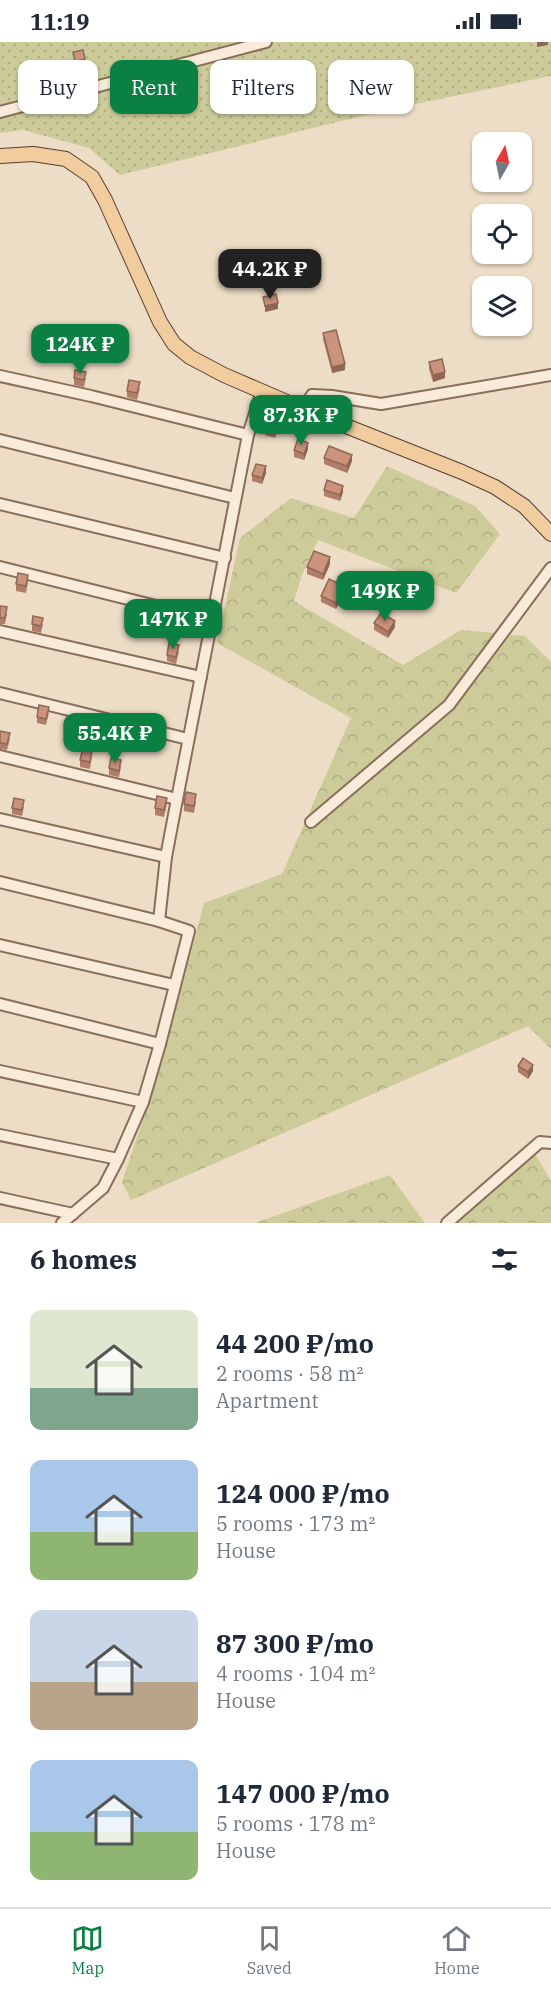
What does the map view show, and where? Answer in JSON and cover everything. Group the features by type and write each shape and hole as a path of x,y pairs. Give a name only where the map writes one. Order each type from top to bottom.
{"main road":[{"path":"0,156 33,154 66,159 92,177 105,200 160,321 174,344 202,364 303,409 462,472 495,488 524,506 551,534"}],"street":[{"path":"0,112 266,42"},
{"path":"303,409 312,395 381,404 551,375"},
{"path":"0,376 248,435"},
{"path":"159,921 166,857 188,739 248,435 262,391"},
{"path":"0,440 235,498"},
{"path":"0,504 225,558"},
{"path":"0,567 200,617 213,618"},
{"path":"311,822 449,705 551,568"},
{"path":"0,631 201,677"},
{"path":"0,693 188,739"},
{"path":"0,756 177,799"},
{"path":"0,819 166,857"},
{"path":"0,882 159,921 189,931 160,1044 142,1102 118,1159 103,1188 62,1223"},
{"path":"0,945 174,985"},
{"path":"0,1004 160,1044"},
{"path":"0,1071 142,1102"},
{"path":"0,1135 118,1159"},
{"path":"447,1223 540,1142 551,1143"},
{"path":"0,1198 73,1214"}],"green space":[{"path":"0,42 551,42 551,76 414,104 414,60 328,60 328,114 370,114 120,175 89,148 23,130 0,133"},
{"path":"387,466 475,506 500,534 456,593 318,540 302,575 294,601 403,665 461,630 525,636 551,662 551,1049 528,1026 131,1200 122,1182 163,1059 204,903 282,874 351,718 217,643 240,538 291,498 354,518"},
{"path":"535,1154 551,1181 551,1223 453,1223"},
{"path":"390,1175 425,1223 255,1223"}],"building":[{"path":"83,50 85,59 75,60 73,52"},
{"path":"276,294 278,303 265,306 263,297"},
{"path":"336,330 345,364 332,367 323,333"},
{"path":"442,359 445,372 433,375 429,362"},
{"path":"75,370 86,372 84,380 74,378"},
{"path":"129,380 140,382 137,393 127,391"},
{"path":"268,418 278,421 275,432 265,429"},
{"path":"298,439 308,443 304,454 294,450"},
{"path":"329,446 352,455 347,466 324,458"},
{"path":"256,464 266,466 262,478 252,475"},
{"path":"327,480 343,486 340,495 324,490"},
{"path":"314,551 330,557 323,574 307,567"},
{"path":"18,573 28,575 26,586 16,584"},
{"path":"329,579 344,586 336,603 321,596"},
{"path":"0,606 7,607 5,618 0,618"},
{"path":"151,606 160,608 158,620 148,618"},
{"path":"381,613 395,621 388,632 374,623"},
{"path":"33,616 43,618 41,626 32,624"},
{"path":"169,643 179,645 176,657 167,655"},
{"path":"39,705 49,707 46,719 37,717"},
{"path":"106,721 116,723 114,736 104,734"},
{"path":"0,731 10,733 7,744 0,743"},
{"path":"83,748 92,750 90,762 80,760"},
{"path":"111,758 121,760 119,771 109,768"},
{"path":"186,792 196,794 194,806 184,804"},
{"path":"157,796 167,798 164,810 155,808"},
{"path":"14,798 24,800 22,810 12,808"},
{"path":"523,1058 533,1065 528,1072 518,1066"}]}
